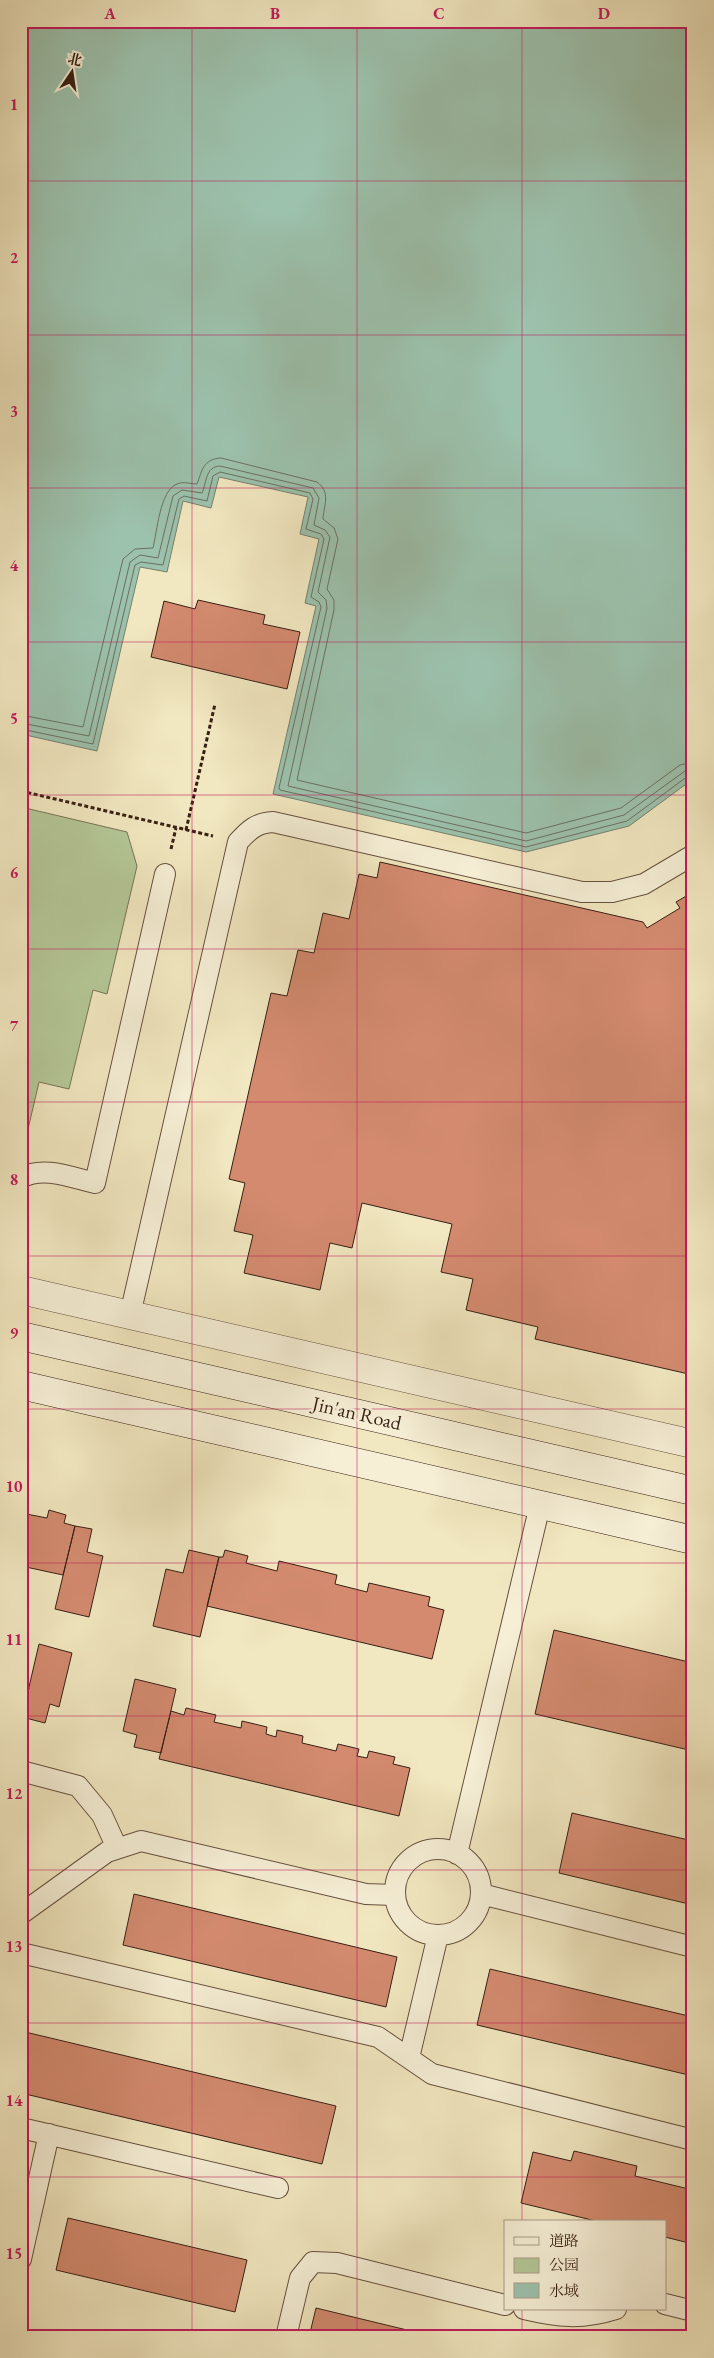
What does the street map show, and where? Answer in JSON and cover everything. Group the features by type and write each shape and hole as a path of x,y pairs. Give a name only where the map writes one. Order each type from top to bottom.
{"main road":[{"path":"21,1290 693,1444"},
{"name":"Jin'an Road","path":"21,1336 693,1491"},
{"path":"21,1385 693,1540"}],"lane":[{"path":"130,1315 238,842 250,829 261,823 273,822 582,892 612,892 644,884 693,855"},
{"path":"21,1178 28,1174 49,1173 95,1183 165,874"},
{"path":"457,1854 540,1505"},
{"path":"21,1772 78,1786 102,1815 117,1848"},
{"path":"21,1914 107,1852 141,1841 366,1894 394,1895"},
{"path":"431,1849 447,1850 457,1854 474,1868 479,1880 481,1894 478,1907 472,1918 462,1928 448,1934 419,1931 406,1922 398,1909 394,1895 396,1880 403,1866 415,1855 431,1849"},
{"path":"481,1894 693,1947"},
{"path":"409,2058 438,1934"},
{"path":"21,1952 378,2038 432,2074 693,2140"},
{"path":"21,2128 278,2188"},
{"path":"21,2259 49,2134"},
{"path":"286,2337 300,2278 313,2262 337,2263 504,2305"},
{"path":"666,2304 693,2311"},
{"path":"528,2310 554,2316 594,2316 613,2310"}],"path":[{"path":"186,830 215,704"},
{"path":"21,791 238,842"}],"green space":[{"path":"21,807 127,832 137,866 107,994 93,990 69,1089 39,1082 25,1142 21,1141"}],"water":[{"path":"21,21 693,21 693,779 629,826 526,852 273,794 316,606 305,603 319,539 300,534 308,497 219,477 211,508 183,501 167,572 140,567 97,751 21,734"}],"building":[{"path":"198,600 265,615 263,624 300,632 287,689 151,657 164,601 195,609"},
{"path":"380,862 643,922 647,928 680,908 676,902 693,892 693,1375 535,1339 538,1327 466,1310 473,1279 441,1272 452,1224 362,1203 352,1248 330,1243 320,1290 244,1273 253,1235 234,1231 245,1183 229,1179 271,993 287,996 298,950 314,953 323,913 349,919 359,874 377,878"},
{"path":"49,1510 66,1515 64,1523 75,1526 63,1575 21,1566 21,1513 47,1518"},
{"path":"75,1526 92,1529 87,1552 103,1556 89,1617 55,1609"},
{"path":"189,1550 219,1557 200,1637 153,1626 166,1569 183,1573"},
{"path":"225,1550 248,1556 246,1563 277,1571 279,1561 337,1575 335,1584 367,1592 369,1583 430,1597 428,1606 444,1610 432,1659 207,1606 219,1557 223,1557"},
{"path":"554,1630 693,1663 693,1751 535,1714"},
{"path":"39,1644 72,1653 59,1707 50,1704 45,1723 22,1717"},
{"path":"21,1677 26,1679 24,1687 29,1688 21,1721"},
{"path":"135,1679 176,1689 161,1753 134,1747 137,1735 123,1731"},
{"path":"186,1708 216,1715 214,1722 241,1728 242,1721 267,1727 266,1734 276,1737 277,1730 303,1736 302,1743 336,1751 338,1744 359,1749 357,1756 367,1758 369,1751 395,1757 393,1764 410,1768 399,1816 159,1759 171,1711 184,1715"},
{"path":"572,1813 693,1841 693,1905 559,1873"},
{"path":"134,1894 397,1957 386,2007 123,1945"},
{"path":"490,1969 693,2017 693,2076 477,2025"},
{"path":"21,2031 336,2106 322,2164 21,2093"},
{"path":"574,2151 637,2166 635,2176 693,2190 693,2244 666,2237 666,2220 592,2220 521,2203 533,2152 571,2161"},
{"path":"68,2218 247,2260 235,2312 56,2270"},
{"path":"316,2308 436,2337 309,2337"},
{"path":"653,2331 678,2337 631,2337 637,2333"}]}
